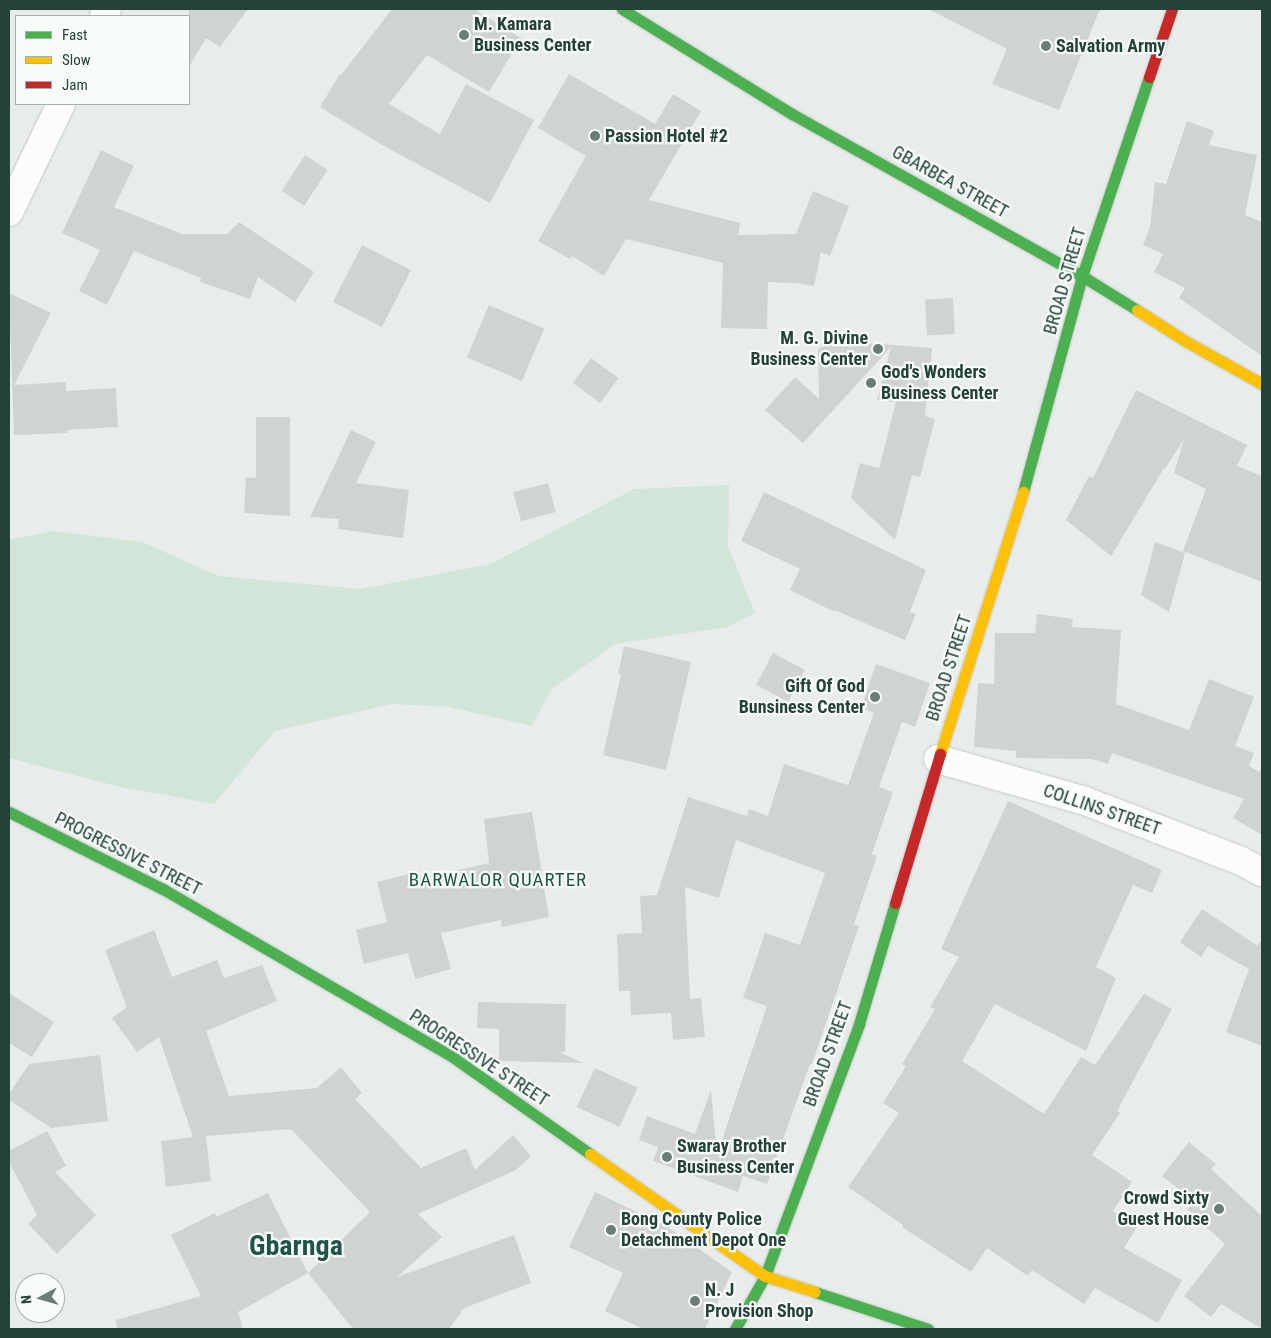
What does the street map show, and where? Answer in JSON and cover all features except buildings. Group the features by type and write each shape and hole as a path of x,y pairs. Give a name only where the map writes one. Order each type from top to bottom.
{"street":[{"name":"GBARBEA STREET","path":"622,9 792,114 1082,276 1187,342 1262,384"},
{"name":"BROAD STREET","path":"735,1329 765,1276 859,1024 938,759 1034,457 1082,276 1172,9"},
{"path":"9,212 61,105"},
{"name":"COLLINS STREET","path":"938,759 1086,801 1241,861 1262,872"},
{"name":"PROGRESSIVE STREET","path":"9,812 163,889 454,1058 765,1276 928,1329"}],"green space":[{"path":"729,485 728,546 755,613 728,627 615,644 551,690 532,726 449,707 392,704 275,731 214,804 120,787 9,758 9,540 53,531 142,542 219,576 360,589 491,564 634,489"}],"traffic: fast":[{"path":"622,9 792,114 1082,276 1137,310"},
{"path":"1023,492 1082,276 1149,77"},
{"path":"9,812 163,889 454,1058 590,1154"},
{"path":"735,1329 765,1276 859,1024 895,903"},
{"path":"815,1292 928,1329"}],"traffic: slow":[{"path":"1137,310 1187,342 1262,384"},
{"path":"940,754 1023,492"},
{"path":"590,1154 765,1276 815,1292"}],"traffic: jam":[{"path":"1149,77 1172,9"},
{"path":"895,903 940,754"}],"place":[{"name":"M. Kamara Business Center","path":"464,35"},
{"name":"Salvation Army","path":"1046,46"},
{"name":"Passion Hotel #2","path":"595,136"},
{"name":"M. G. Divine Business Center","path":"878,349"},
{"name":"God's Wonders Business Center","path":"871,383"},
{"name":"Gift Of God Bunsiness Center","path":"875,697"},
{"name":"Swaray Brother Business Center","path":"667,1157"},
{"name":"Crowd Sixty Guest House","path":"1219,1209"},
{"name":"Bong County Police Detachment Depot One","path":"611,1230"},
{"name":"N. J Provision Shop","path":"695,1301"}],"district":[{"name":"BARWALOR QUARTER","path":"498,880"},
{"name":"Gbarnga","path":"296,1246"}]}
